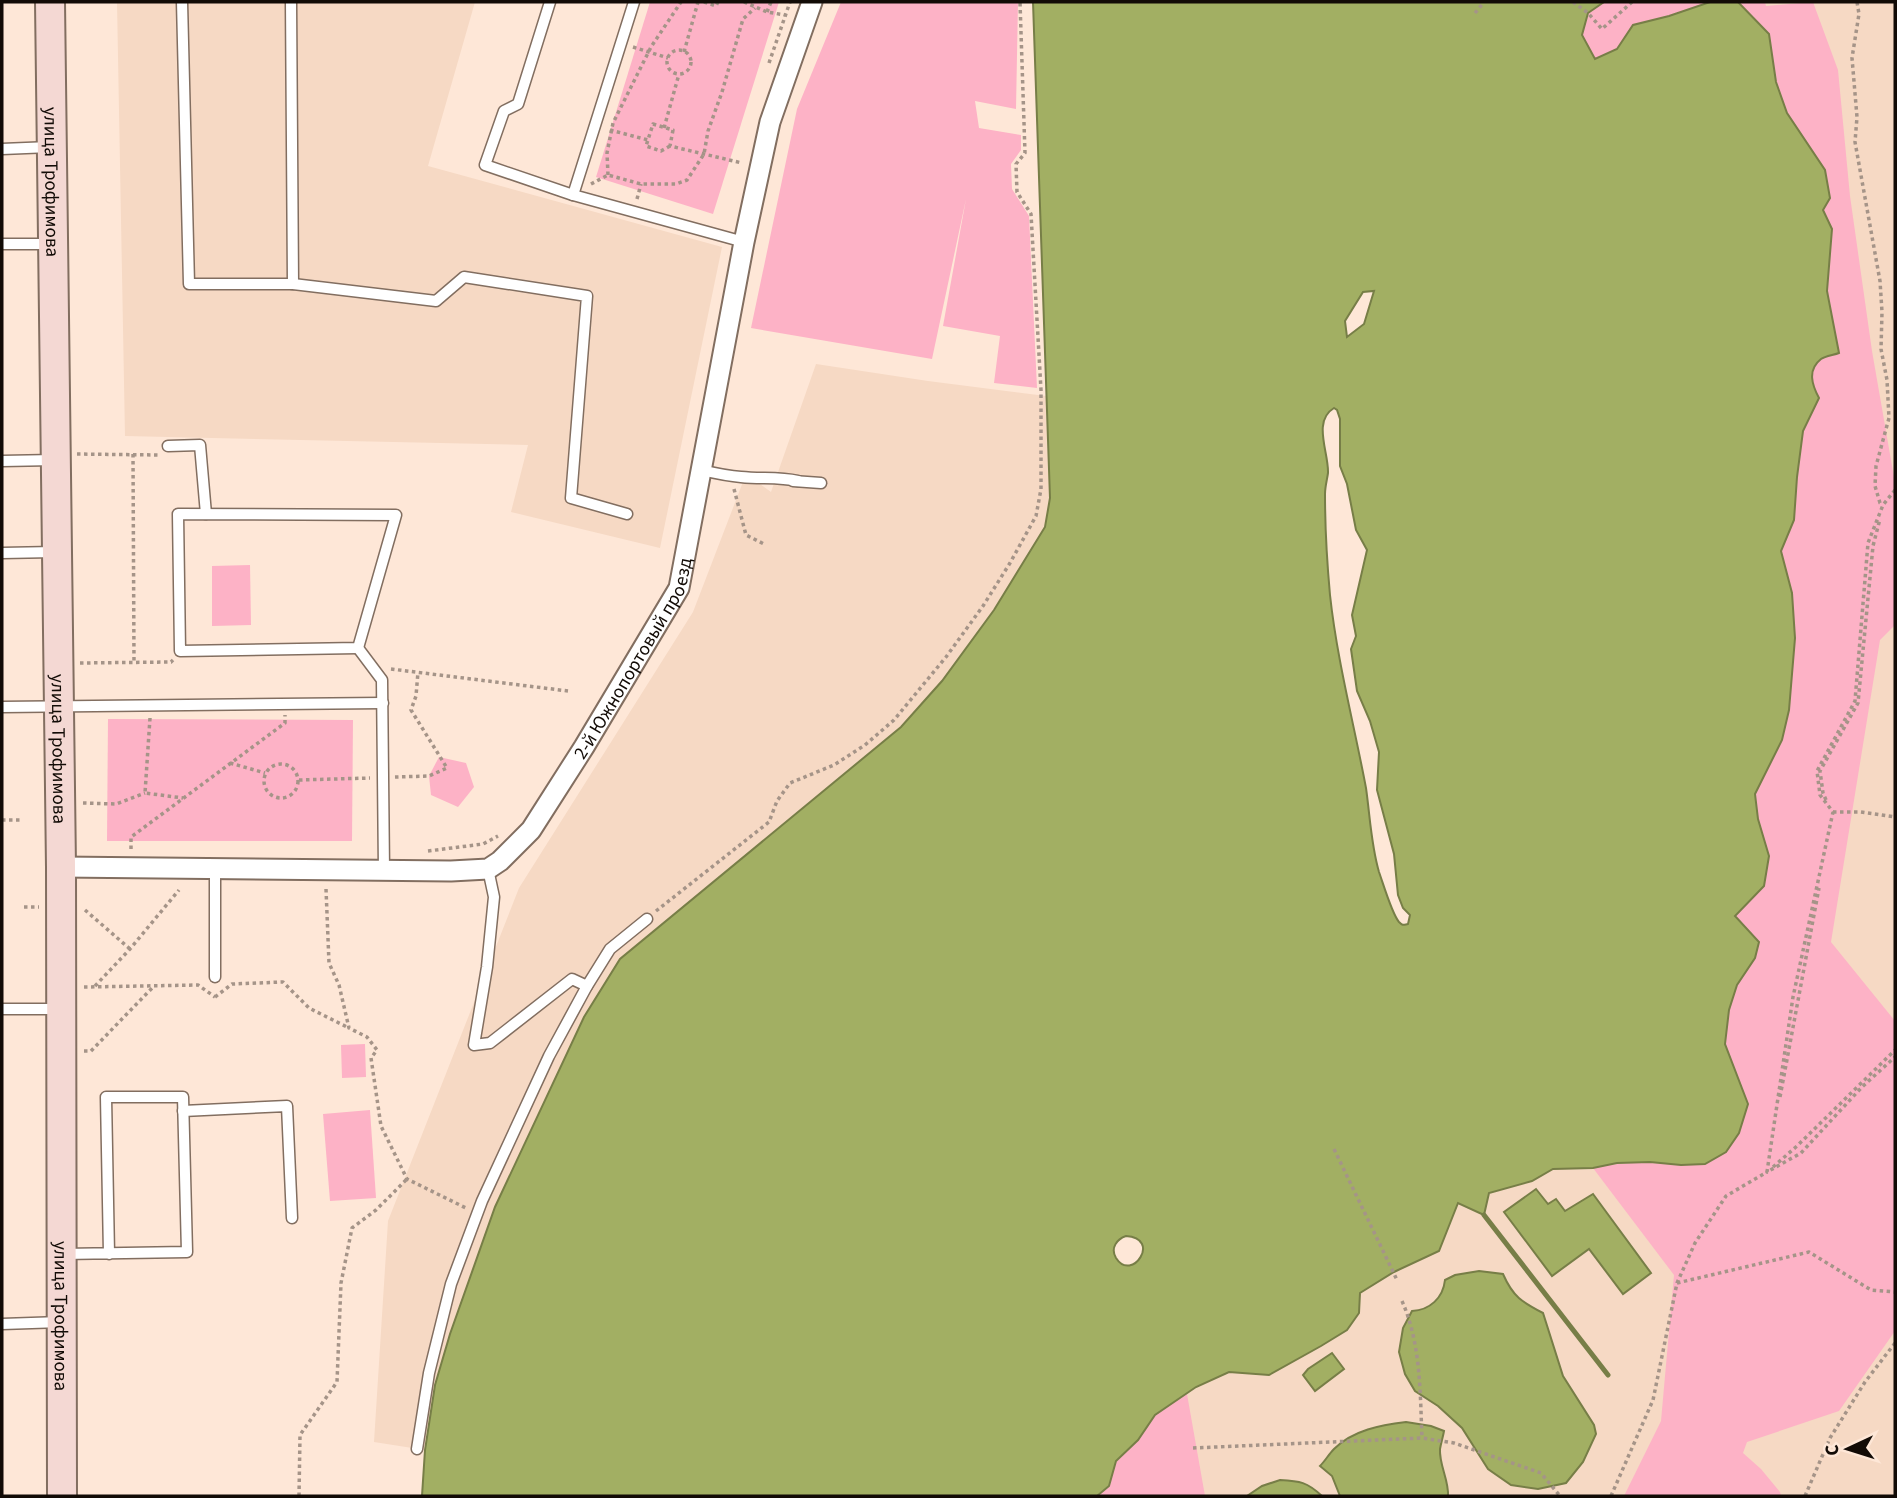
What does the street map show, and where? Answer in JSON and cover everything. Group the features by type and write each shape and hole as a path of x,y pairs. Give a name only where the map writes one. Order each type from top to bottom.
{"main road":[{"name":"улица Трофимова","path":"50,2 54,244 65,457 57,552 61,867 62,1496"}],"street":[{"name":"2-й Южнопортовый проезд","path":"488,869 531,830 679,588 744,242 771,122 812,2"},
{"path":"61,867 451,872 488,869"}],"lane":[{"path":"181,2 189,284 293,284 436,301 464,277 587,296 571,498 627,514"},
{"path":"291,2 293,284"},
{"path":"551,2 518,104 504,111 485,165 573,195 744,242"},
{"path":"573,195 634,2"},
{"path":"2,149 52,147"},
{"path":"2,244 54,244"},
{"path":"167,446 200,445 206,514"},
{"path":"2,461 65,457"},
{"path":"701,470 731,476 821,483"},
{"path":"178,514 396,514 358,648 180,651 178,514"},
{"path":"2,553 57,552"},
{"path":"358,648 382,680 384,871"},
{"path":"2,707 383,703"},
{"path":"215,869 215,982"},
{"path":"488,869 494,897 487,967 474,1045 490,1043 572,979 587,986"},
{"path":"417,1449 429,1373 451,1284 477,1214 549,1056 587,986 610,949 647,919"},
{"path":"2,1009 61,1010"},
{"path":"61,1254 109,1254 187,1252 183,1097 106,1097 109,1254"},
{"path":"184,1111 287,1106 292,1218"},
{"path":"2,1324 61,1322"}],"path":[{"path":"681,2 649,52 610,130 608,175 641,184 676,184 687,180 704,154 708,131 743,19 755,8"},
{"path":"684,52 698,2"},
{"path":"704,2 716,6 718,2"},
{"path":"744,2 767,12 785,15"},
{"path":"767,12 771,2"},
{"path":"647,919 769,822 777,801 790,783 834,765 865,745 894,720 946,657 983,606 1036,516 1041,489 1041,390 1032,227 1031,214 1017,192 1016,164 1025,153 1020,2"},
{"path":"1475,13 1484,2"},
{"path":"1573,2 1588,13 1602,29 1632,2"},
{"path":"1857,2 1859,13 1852,58 1857,117 1856,142 1880,281 1881,349 1887,380 1889,418 1876,466 1875,486 1883,505"},
{"path":"621,44 668,58"},
{"path":"672,52 684,52 689,57 690,64 686,71 679,74 669,69 667,62 672,52"},
{"path":"664,128 679,74"},
{"path":"670,146 673,130 653,124 646,146 661,151 670,146 744,163"},
{"path":"610,130 648,140"},
{"path":"65,457 133,454 160,456"},
{"path":"133,454 134,663"},
{"path":"731,476 746,535 764,544"},
{"path":"1767,1172 1793,997 1833,811 1823,793 1819,771 1858,703 1873,546 1883,505 1895,491"},
{"path":"78,663 171,662"},
{"path":"376,671 386,668 568,691"},
{"path":"299,780 429,776 447,768 411,709 416,696 418,672"},
{"path":"145,793 150,706"},
{"path":"120,849 131,849 131,837 285,723"},
{"path":"230,764 266,773"},
{"path":"285,764 295,770 299,780 295,791 286,798 274,797 264,784 266,773 274,765 285,764"},
{"path":"79,803 116,804 145,793 183,798"},
{"path":"1833,811 1895,817"},
{"path":"2,820 23,820"},
{"path":"428,851 483,844 503,833"},
{"path":"326,888 329,963 339,985 349,1028"},
{"path":"94,987 179,890"},
{"path":"82,907 130,949"},
{"path":"215,982 215,998"},
{"path":"215,998 232,984 283,982 309,1008 367,1037 377,1050 371,1058 381,1126 407,1179 477,1214"},
{"path":"82,987 198,985 215,998"},
{"path":"82,1051 91,1051 154,986"},
{"path":"1767,1172 1895,1050"},
{"path":"1611,1496 1653,1400 1677,1283 1695,1243 1726,1196 1801,1153 1895,1057"},
{"path":"1334,1149 1397,1280"},
{"path":"299,1496 300,1435 337,1382 341,1283 352,1228 376,1210 407,1179"},
{"path":"1677,1283 1809,1252 1871,1290 1895,1292"},
{"path":"1402,1301 1418,1352 1422,1438"},
{"path":"1805,1496 1830,1438 1865,1382 1895,1343"},
{"path":"1193,1448 1422,1438 1454,1443 1541,1472 1560,1496"}],"shaded area":[{"path":"117,2 475,2 428,166 722,247 660,548 511,512 528,445 125,436"},
{"path":"650,2 779,2 713,214 596,177"},
{"path":"841,2 1018,2 1016,109 975,101 979,128 1021,135 1021,150 1011,164 1012,189 1029,216 1037,388 994,383 1000,336 943,326 966,199 932,359 751,328 797,109"},
{"path":"1033,2 1604,2 1588,13 1582,35 1595,59 1617,49 1633,25 1710,2 1738,2 1769,34 1776,82 1787,113 1825,170 1830,198 1823,210 1832,229 1827,291 1839,353 1821,359 1812,373 1819,398 1803,431 1794,520 1781,551 1792,593 1795,638 1789,710 1782,740 1755,794 1758,819 1769,856 1764,886 1735,916 1759,942 1755,958 1737,985 1729,1010 1725,1044 1748,1104 1739,1133 1726,1152 1705,1164 1617,1163 1593,1168 1553,1169 1532,1181 1489,1193 1484,1215 1458,1203 1439,1251 1394,1272 1360,1293 1359,1313 1347,1330 1269,1375 1229,1372 1196,1387 1155,1415 1138,1440 1116,1461 1109,1486 1097,1496 422,1496 425,1450 435,1385 495,1207 584,1017 620,959 901,727 942,681 994,610 1045,527 1050,498","holes":["1374,291 1364,324 1347,337 1345,321 1363,292","1334,408 1340,419 1340,466 1347,484 1356,530 1367,550 1352,615 1356,636 1351,649 1357,691 1379,752 1377,790 1394,854 1398,895 1403,908 1410,915 1408,924 1404,925 1393,912 1376,862 1366,788 1333,619 1326,532 1325,494 1328,465 1323,438 1327,414","1123,1237 1137,1239 1142,1244 1143,1250 1136,1263 1122,1264 1116,1258 1115,1244"]},
{"path":"1604,2 1710,2 1633,25 1617,49 1595,59 1582,35 1588,13"},
{"path":"1738,2 1895,2 1895,1496 1097,1496 1155,1415 1196,1387 1229,1372 1269,1375 1347,1330 1359,1313 1360,1293 1394,1272 1439,1251 1458,1203 1532,1181 1553,1169 1593,1168 1748,1104 1725,1044 1769,34"},
{"path":"1738,2 1765,2 1766,6 1813,2 1838,70 1850,196 1872,351 1895,483 1895,625 1880,640 1831,942 1895,1021 1895,1331 1839,1411 1747,1442 1743,1453 1761,1469 1781,1496 1624,1496 1661,1421 1674,1275 1593,1168 1637,1163 1681,1165 1748,1104 1725,1044 1729,1010 1737,985 1755,958 1735,916 1764,886 1769,856 1758,819 1755,794 1782,740 1789,710 1795,638 1792,593 1781,551 1794,520 1803,431 1819,398 1812,373 1821,359 1839,353 1827,291 1832,229 1823,210 1825,170 1787,113 1776,82 1769,34"},
{"path":"816,364 1046,396 1050,498 1045,527 994,610 942,681 901,727 620,959 584,1017 495,1207 435,1385 425,1450 374,1442 388,1221 519,888 693,612 746,474 771,492"},
{"path":"250,565 251,625 212,626 212,566"},
{"path":"108,719 353,720 352,841 107,841"},
{"path":"439,757 466,763 474,787 458,807 431,795 429,776"},
{"path":"365,1044 366,1077 342,1078 341,1045"},
{"path":"370,1110 376,1198 330,1201 323,1114"},
{"path":"1536,1189 1548,1204 1556,1199 1565,1211 1593,1194 1651,1273 1623,1294 1589,1249 1552,1276 1504,1212"},
{"path":"1479,1271 1503,1274 1519,1298 1543,1313 1563,1376 1594,1425 1596,1434 1583,1462 1566,1483 1538,1489 1511,1485 1488,1469 1462,1428 1438,1406 1415,1391 1405,1374 1399,1352 1403,1328 1412,1311 1434,1302 1442,1292 1445,1280 1455,1275"},
{"path":"1332,1353 1344,1369 1315,1391 1303,1375"},
{"path":"1187,1394 1205,1496 1097,1496 1109,1486 1116,1462 1138,1440 1155,1415"},
{"path":"1406,1422 1444,1431 1440,1455 1448,1496 1340,1496 1332,1476 1320,1466 1332,1451 1359,1433"},
{"path":"1280,1480 1303,1483 1322,1496 1247,1496 1262,1486"}],"waterway":[{"path":"1484,1215 1608,1375"}]}
